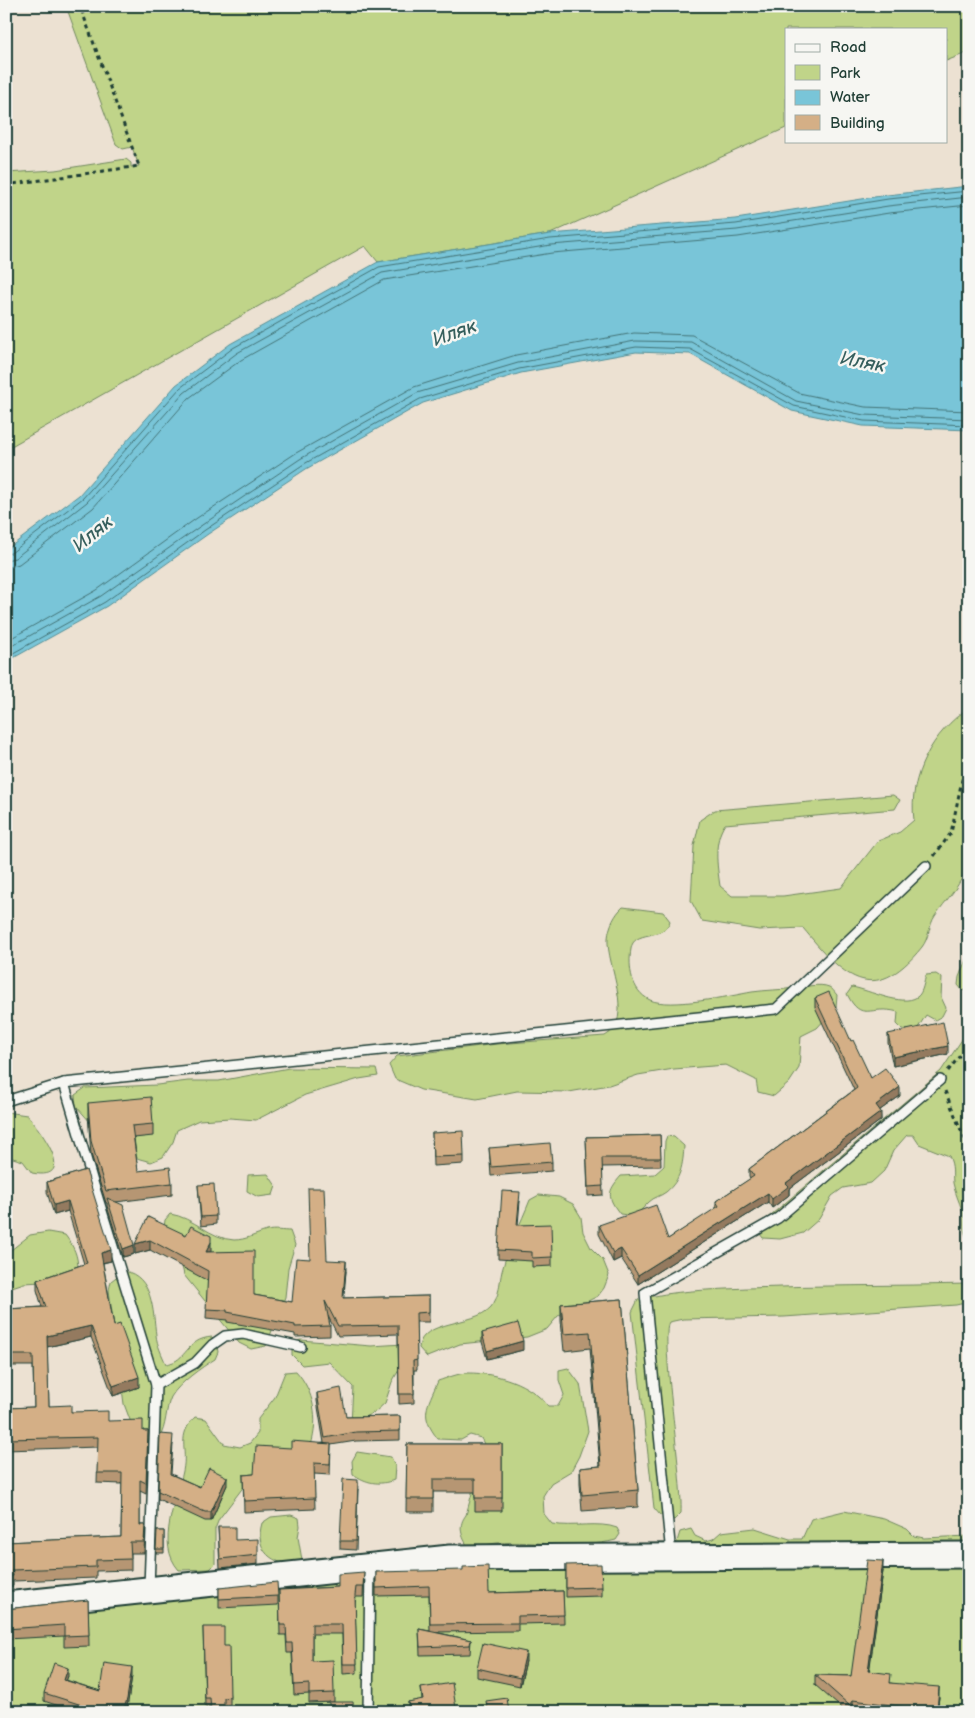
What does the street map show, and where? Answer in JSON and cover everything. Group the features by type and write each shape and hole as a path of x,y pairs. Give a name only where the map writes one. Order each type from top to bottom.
{"street":[{"path":"6,1605 450,1558 969,1555"}],"lane":[{"path":"6,1101 64,1083 776,1009 926,866"},
{"path":"671,1557 645,1293 778,1218 940,1080"},
{"path":"64,1083 92,1182 156,1385 148,1590"},
{"path":"156,1385 195,1363 225,1336 243,1334 301,1348"},
{"path":"368,1712 370,1567"}],"path":[{"path":"6,186 139,166 80,6"},
{"path":"926,866 951,833 963,775 969,769"},
{"path":"969,1044 940,1080 969,1150"}],"green space":[{"path":"66,6 969,6 969,52 948,60 948,28 785,28 785,128 550,234 378,262 365,246 6,449 6,173 55,170 126,159 131,163 131,167 139,166 132,147 123,149 116,144"},
{"path":"969,708 969,853 965,872 933,920 922,947 904,966 888,977 873,981 858,978 831,960 803,928 759,930 702,921 691,901 694,846 700,820 715,810 893,795 900,800 895,809 725,824 721,831 717,846 720,886 732,896 783,896 841,888 878,841 900,832 914,820 915,788 926,756 944,729"},
{"path":"623,907 663,912 670,921 662,931 637,939 631,949 632,978 639,991 650,1000 671,1003 685,1002 817,985 832,989 837,995 836,1007 817,1028 801,1036 799,1068 789,1083 774,1096 758,1092 756,1080 726,1065 674,1069 638,1075 609,1085 569,1092 517,1091 477,1099 421,1090 395,1079 389,1065 397,1056 497,1044 605,1036 614,1028 618,1018 619,1005 608,938 613,921"},
{"path":"969,952 969,988 963,991 958,985 959,977"},
{"path":"936,974 942,978 941,997 946,1008 942,1016 935,1020 926,1015 916,1031 902,1029 897,1024 898,1012 888,1010 862,1011 852,1003 847,994 852,987 894,999 911,1000 921,993 926,975"},
{"path":"969,1029 969,1092 966,1101 969,1120 969,1241 964,1230 963,1214 953,1183 952,1166 949,1156 919,1144 913,1135 907,1135 893,1151 884,1171 871,1183 843,1188 832,1196 819,1219 803,1233 780,1239 763,1238 760,1234 765,1220 941,1071"},
{"path":"289,1068 376,1069 378,1076 359,1079 305,1095 256,1120 230,1118 199,1120 177,1130 173,1142 163,1157 151,1162 115,1150 76,1106 75,1095 85,1088 157,1085 188,1081 219,1081"},
{"path":"6,1112 27,1115 33,1122 47,1141 52,1152 55,1162 53,1170 46,1174 32,1173 23,1161 6,1156"},
{"path":"667,1136 674,1137 684,1146 682,1165 675,1182 666,1192 651,1200 637,1213 630,1215 620,1214 610,1195 613,1186 621,1176 655,1174 664,1166"},
{"path":"268,1174 276,1186 273,1195 258,1197 247,1191 248,1175"},
{"path":"539,1195 559,1197 573,1204 581,1217 583,1232 591,1248 603,1260 609,1275 604,1288 598,1296 558,1316 547,1329 527,1337 460,1344 427,1357 419,1348 422,1339 429,1332 472,1318 483,1313 494,1303 511,1244 530,1200"},
{"path":"170,1214 186,1219 226,1239 238,1240 270,1230 290,1231 295,1245 288,1268 285,1297 266,1346 251,1349 239,1343 184,1275 175,1235 164,1228 165,1220"},
{"path":"48,1232 65,1235 75,1251 78,1270 42,1282 24,1283 6,1289 6,1254 30,1235"},
{"path":"124,1271 134,1274 146,1287 152,1306 157,1342 166,1364 179,1359 191,1346 203,1339 212,1337 216,1341 218,1352 215,1359 179,1386 169,1402 162,1433 159,1438 148,1441 130,1420 124,1404 109,1290 111,1281"},
{"path":"969,1284 969,1302 956,1305 784,1317 683,1319 669,1322 667,1354 679,1471 681,1513 674,1520 660,1515 654,1508 632,1312 638,1300 678,1292 747,1288"},
{"path":"301,1340 371,1346 403,1344 411,1349 392,1382 385,1403 375,1412 351,1423 353,1387 329,1362 302,1365 292,1355 292,1342"},
{"path":"568,1368 580,1384 588,1431 571,1471 551,1483 543,1496 544,1514 552,1524 610,1526 617,1528 620,1534 616,1540 601,1543 572,1545 512,1542 479,1546 467,1545 463,1538 461,1526 466,1515 485,1446 481,1438 470,1435 461,1440 438,1439 432,1431 428,1423 427,1411 438,1381 464,1373 479,1373 501,1377 532,1391 548,1406 558,1406 564,1395 559,1380 559,1370"},
{"path":"296,1371 311,1396 315,1415 311,1445 251,1477 219,1519 215,1529 215,1564 210,1569 179,1570 172,1559 168,1535 183,1471 184,1436 189,1424 195,1417 206,1419 224,1444 240,1447 250,1443 258,1433 258,1419 275,1397 285,1372"},
{"path":"357,1452 391,1457 395,1466 394,1480 373,1483 353,1474 352,1461"},
{"path":"844,1511 884,1519 907,1529 914,1536 924,1538 969,1536 969,1712 6,1712 6,1605 674,1551 680,1532 691,1529 695,1536 706,1541 713,1539 721,1532 755,1528 790,1539 802,1539 811,1519"},
{"path":"291,1515 299,1518 298,1537 302,1560 299,1565 273,1559 263,1549 261,1541 262,1523 271,1517"}],"water":[{"name":"Иляк","path":"969,186 969,430 863,426 792,411 690,354 636,352 521,373 423,403 306,469 208,534 107,606 6,662 6,550 79,495 176,385 230,344 378,262 550,234 736,219 887,195"}],"building":[{"path":"829,992 851,1041 853,1040 871,1078 885,1068 900,1087 876,1105 881,1112 786,1183 789,1186 772,1199 768,1193 638,1275 621,1249 613,1253 599,1225 656,1205 668,1239 719,1206 716,1201 754,1176 749,1169 857,1088 815,998"},
{"path":"943,1022 948,1046 893,1057 888,1034"},
{"path":"151,1097 153,1124 132,1126 138,1171 170,1167 172,1183 106,1191 91,1141 88,1103"},
{"path":"463,1131 464,1156 433,1157 432,1133"},
{"path":"660,1135 661,1158 602,1158 603,1186 588,1187 586,1137"},
{"path":"550,1143 552,1162 491,1167 489,1148"},
{"path":"86,1170 111,1250 101,1253 114,1326 120,1324 139,1377 113,1386 91,1326 47,1336 49,1406 71,1405 71,1412 108,1411 108,1421 143,1420 143,1431 148,1431 146,1483 140,1480 140,1525 145,1525 144,1542 130,1542 131,1559 96,1560 96,1567 12,1570 13,1576 6,1576 6,1542 121,1537 122,1473 97,1473 98,1437 6,1439 6,1408 34,1407 33,1355 6,1355 6,1309 46,1307 37,1280 87,1263 68,1201 54,1205 47,1182"},
{"path":"214,1184 216,1216 201,1217 198,1185"},
{"path":"308,1188 324,1188 327,1260 346,1261 343,1298 429,1296 429,1312 416,1313 417,1360 413,1361 414,1394 399,1394 398,1325 338,1326 325,1301 330,1326 295,1327 295,1325 227,1312 227,1310 206,1309 208,1271 150,1240 135,1244 148,1217 186,1235 191,1226 211,1236 211,1242 206,1252 254,1251 254,1295 292,1302 296,1258 310,1259"},
{"path":"502,1191 520,1192 517,1225 551,1224 552,1257 532,1258 532,1252 498,1250"},
{"path":"107,1198 123,1205 134,1245 123,1249"},
{"path":"622,1299 638,1490 582,1495 580,1468 601,1466 590,1332 564,1334 561,1304"},
{"path":"518,1323 523,1341 487,1351 482,1333"},
{"path":"341,1388 346,1417 400,1416 400,1431 356,1432 325,1438 317,1393"},
{"path":"160,1434 173,1435 170,1474 200,1487 209,1468 227,1477 211,1512 205,1512 158,1491"},
{"path":"291,1441 331,1444 330,1464 314,1463 315,1498 244,1501 243,1475 254,1474 256,1446 291,1448"},
{"path":"407,1444 502,1444 502,1498 475,1498 475,1479 433,1479 433,1499 406,1499"},
{"path":"343,1479 358,1480 356,1541 340,1541"},
{"path":"218,1527 235,1527 235,1540 258,1539 258,1555 220,1559"},
{"path":"157,1531 164,1531 164,1549 156,1549"},
{"path":"867,1560 883,1561 868,1671 891,1674 890,1683 939,1687 937,1711 853,1700 849,1705 815,1675 851,1676"},
{"path":"601,1564 602,1587 566,1588 566,1565"},
{"path":"488,1566 489,1593 563,1591 564,1615 518,1616 518,1623 430,1624 429,1586 376,1588 376,1572 463,1570 463,1567"},
{"path":"364,1572 363,1587 356,1587 355,1595 357,1664 343,1664 342,1624 312,1624 312,1661 333,1660 334,1693 309,1694 309,1684 294,1685 292,1643 287,1643 286,1625 280,1625 279,1590 338,1587 338,1574"},
{"path":"277,1582 278,1596 219,1599 219,1588"},
{"path":"88,1600 89,1635 64,1636 64,1625 6,1629 6,1609"},
{"path":"203,1627 224,1627 224,1646 229,1646 230,1697 224,1698 224,1712 211,1712 210,1698 205,1698"},
{"path":"419,1629 471,1640 470,1645 420,1647"},
{"path":"483,1643 526,1652 520,1678 477,1668"},
{"path":"54,1663 68,1668 64,1680 100,1691 104,1663 132,1667 123,1712 104,1712 44,1693"},
{"path":"452,1683 456,1708 436,1712 410,1712 408,1702 423,1699 421,1688"},
{"path":"507,1698 509,1712 488,1712 486,1701"},
{"path":"329,1702 353,1702 354,1712 329,1712"}]}
